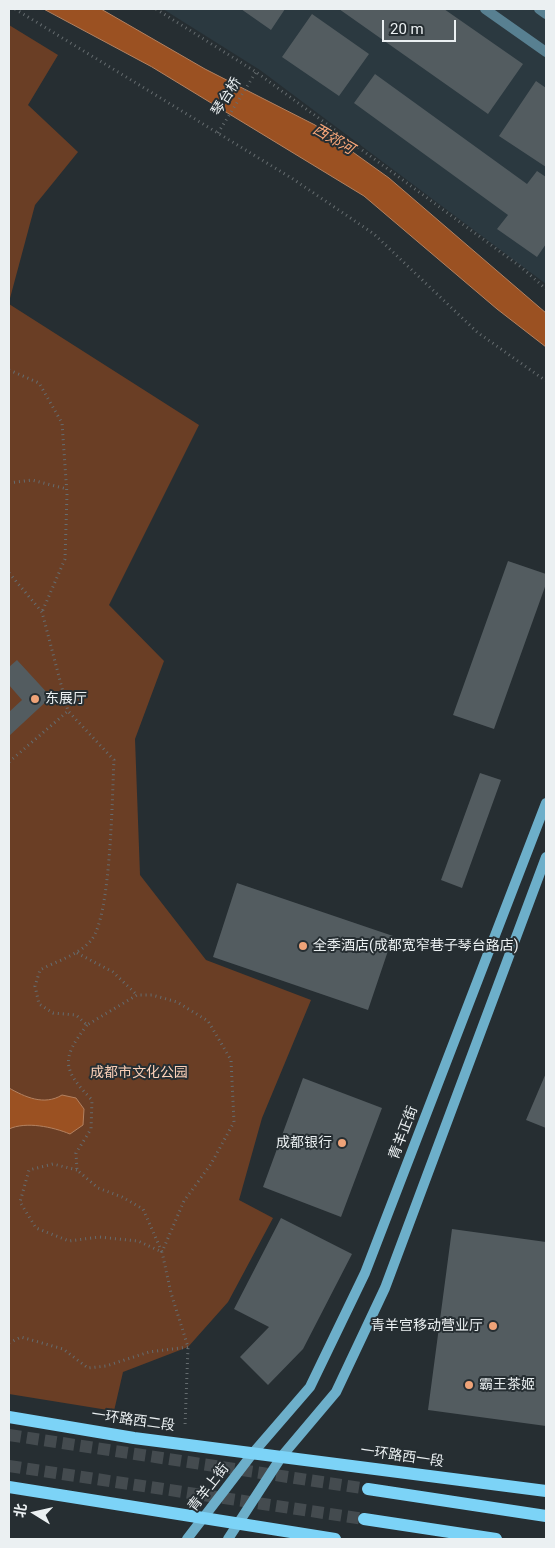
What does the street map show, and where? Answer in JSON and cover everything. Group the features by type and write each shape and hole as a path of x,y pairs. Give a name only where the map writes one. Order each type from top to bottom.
{"main road":[{"name":"青羊正街","path":"253,1453 310,1387 365,1273 546,803"},
{"path":"228,1539 282,1456 336,1392 385,1288 546,857"},
{"name":"一环路西二段","path":"9,1417 253,1453"},
{"name":"一环路西一段","path":"253,1453 546,1492"},
{"name":"青羊上街","path":"187,1539 253,1453"},
{"path":"9,1488 335,1539"},
{"path":"368,1489 546,1516"},
{"path":"364,1519 496,1539"}],"street":[{"path":"485,9 546,52"},
{"path":"539,9 546,14"}],"path":[{"path":"16,9 293,179 374,234 477,332 546,381"},
{"path":"156,9 256,72 521,267 546,290"},
{"name":"琴台桥","path":"218,133 256,72"},
{"path":"9,370 40,383 62,422 66,489 65,559 42,612"},
{"path":"9,483 32,480 66,489"},
{"path":"9,573 42,612 68,711 114,760 104,905 93,938 77,953 40,970 35,986 39,1004 53,1013 76,1014 87,1025"},
{"path":"10,759 68,711"},
{"path":"77,953 113,972 137,995"},
{"path":"77,1170 76,1153 90,1130 92,1100 78,1086 68,1068 70,1046 87,1025 137,995 152,995 177,1002 208,1021 231,1060 234,1122 212,1164 184,1200 162,1252"},
{"path":"162,1252 138,1242 100,1236 69,1240 36,1228 20,1202 30,1170 53,1164 77,1170 98,1188 122,1197 142,1209 162,1252 170,1292 188,1346 184,1444"},
{"path":"9,1343 21,1338 63,1349 88,1368 106,1366 149,1352 188,1346"}],"shaded area":[{"path":"163,9 546,9 546,284 260,70"}],"green space":[{"path":"9,25 58,55 28,105 78,152 35,205 9,302"},
{"name":"成都市文化公园","path":"9,304 199,425 109,605 164,661 135,739 140,875 206,960 311,1000 262,1118 239,1200 273,1218 228,1302 188,1347 123,1372 114,1411 9,1394"}],"water":[{"name":"西郊河","path":"44,9 101,9 205,69 315,125 389,178 546,313 546,347 497,309 364,196 152,67"},
{"path":"9,1088 35,1099 48,1100 62,1095 76,1098 84,1109 83,1125 70,1134 56,1129 31,1125 9,1129"}],"building":[{"path":"241,9 285,9 271,30"},
{"path":"339,9 444,9 523,64 488,114"},
{"path":"312,14 369,54 339,96 282,57"},
{"path":"375,74 527,184 537,171 546,177 546,244 537,257 497,229 508,215 354,103"},
{"path":"536,81 546,88 546,167 499,136"},
{"path":"508,561 546,574 546,584 494,729 453,715"},
{"name":"东展厅","path":"17,660 51,697 9,736 9,712 22,700 9,685 9,667"},
{"path":"480,773 501,780 462,888 441,880"},
{"name":"全季酒店(成都宽窄巷子琴台路店)","path":"237,883 393,936 368,1010 213,957"},
{"path":"546,1073 546,1128 526,1120"},
{"path":"303,1078 382,1108 341,1217 263,1187"},
{"path":"281,1218 352,1254 303,1349 268,1385 240,1357 269,1327 234,1309"},
{"name":"青羊宫移动营业厅","path":"452,1229 546,1242 546,1426 428,1410"}],"tunnel":[{"path":"9,1435 368,1489"},
{"path":"9,1466 364,1519"}],"place":[{"name":"东展厅","path":"35,699"},
{"name":"全季酒店(成都宽窄巷子琴台路店)","path":"303,946"},
{"name":"成都银行","path":"342,1143"},
{"name":"青羊宫移动营业厅","path":"493,1326"},
{"name":"霸王茶姬","path":"469,1385"}]}
